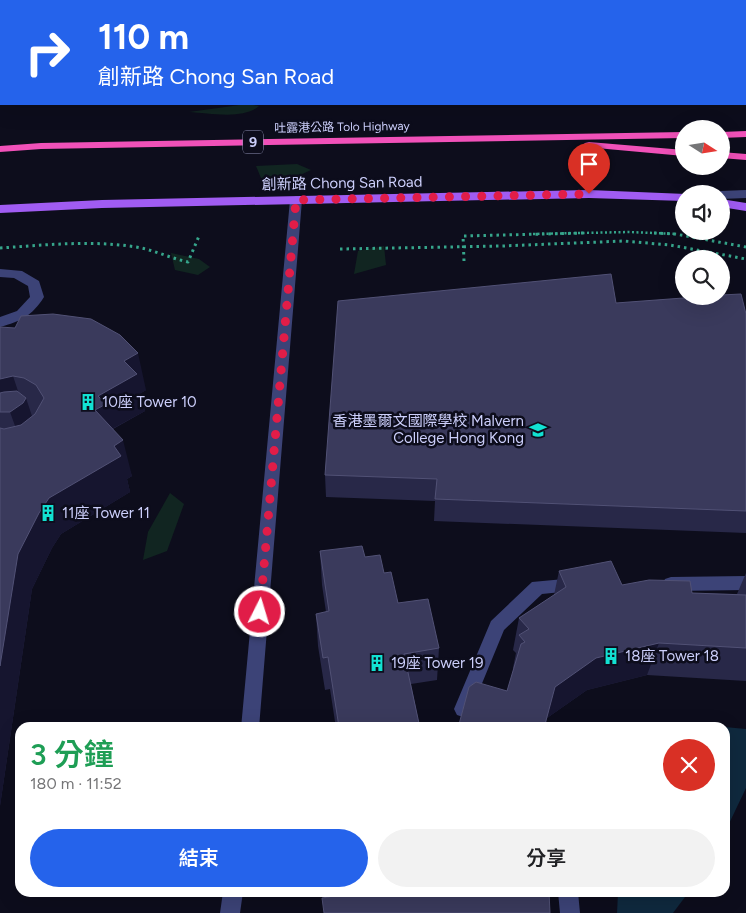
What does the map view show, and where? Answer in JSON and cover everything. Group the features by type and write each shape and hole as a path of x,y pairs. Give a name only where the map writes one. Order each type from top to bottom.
{"highway":[{"path":"730,135 746,134"},
{"name":"吐露港公路 Tolo Highway","path":"0,149 41,146 675,135"},
{"path":"505,138 675,152"},
{"path":"730,156 746,157"}],"main road":[{"name":"創新路 Chong San Road","path":"0,209 102,204 589,194 675,197"},
{"path":"730,204 746,207"}],"street":[{"path":"730,195 746,194"},
{"path":"251,722 296,200"},
{"path":"0,273 17,274 34,284 37,297 29,311 0,322"},
{"path":"660,584 746,583"},
{"path":"463,709 497,626 538,587 592,585"},
{"path":"230,913 232,897"},
{"path":"568,897 570,913"}],"path":[{"path":"464,261 464,236 629,232 675,234 746,247"},
{"path":"0,248 97,242 138,247 170,259 188,262 199,236"},
{"path":"340,249 624,241 670,245 746,259"}],"green space":[{"path":"240,105 259,106 245,113 236,114 189,112"},
{"path":"297,164 311,170 287,181 261,178 256,166"},
{"path":"384,246 386,265 354,274 358,251"},
{"path":"171,253 199,259 210,267 198,275 175,270"},
{"path":"170,493 184,504 167,551 143,560 148,532"}],"water":[{"path":"730,728 746,729 746,788 730,822"},
{"path":"618,897 685,897 673,913 617,913"}],"building":[{"name":"香港墨爾文國際學校 Malvern College Hong Kong","path":"611,274 616,303 675,299 675,305 730,305 730,295 741,294 746,314 746,511 435,499 437,479 325,475 338,301"},
{"path":"53,314 91,319 120,335 138,353 124,361 137,374 98,396 106,404 95,410 123,440 114,446 121,456 49,498 18,554 0,666 0,428 4,429 21,425 35,414 44,398 36,385 24,378 13,376 0,379 0,327 15,328 21,316"},
{"path":"17,391 26,398 23,403 10,412 0,412 0,393"},
{"name":"19座 Tower 19","path":"362,546 365,557 380,555 384,573 391,572 398,603 428,599 439,648 404,654 419,722 338,722 328,657 323,658 316,614 329,611 320,551"},
{"path":"611,561 622,585 649,580 690,581 692,593 746,595 746,648 659,643 596,658 555,687 546,722 460,722 469,687 476,682 507,691 521,644 525,642 519,635 529,629 519,618 566,587 559,571"},
{"path":"549,897 550,913 324,913 322,898"}],"place":[{"name":"10座 Tower 10","path":"88,402"},
{"name":"香港墨爾文國際學校 Malvern College Hong Kong","path":"538,430"},
{"name":"11座 Tower 11","path":"48,513"},
{"name":"18座 Tower 18","path":"611,656"},
{"name":"19座 Tower 19","path":"377,663"}],"route":[{"path":"260,612 290,250 296,200 589,194"}]}
